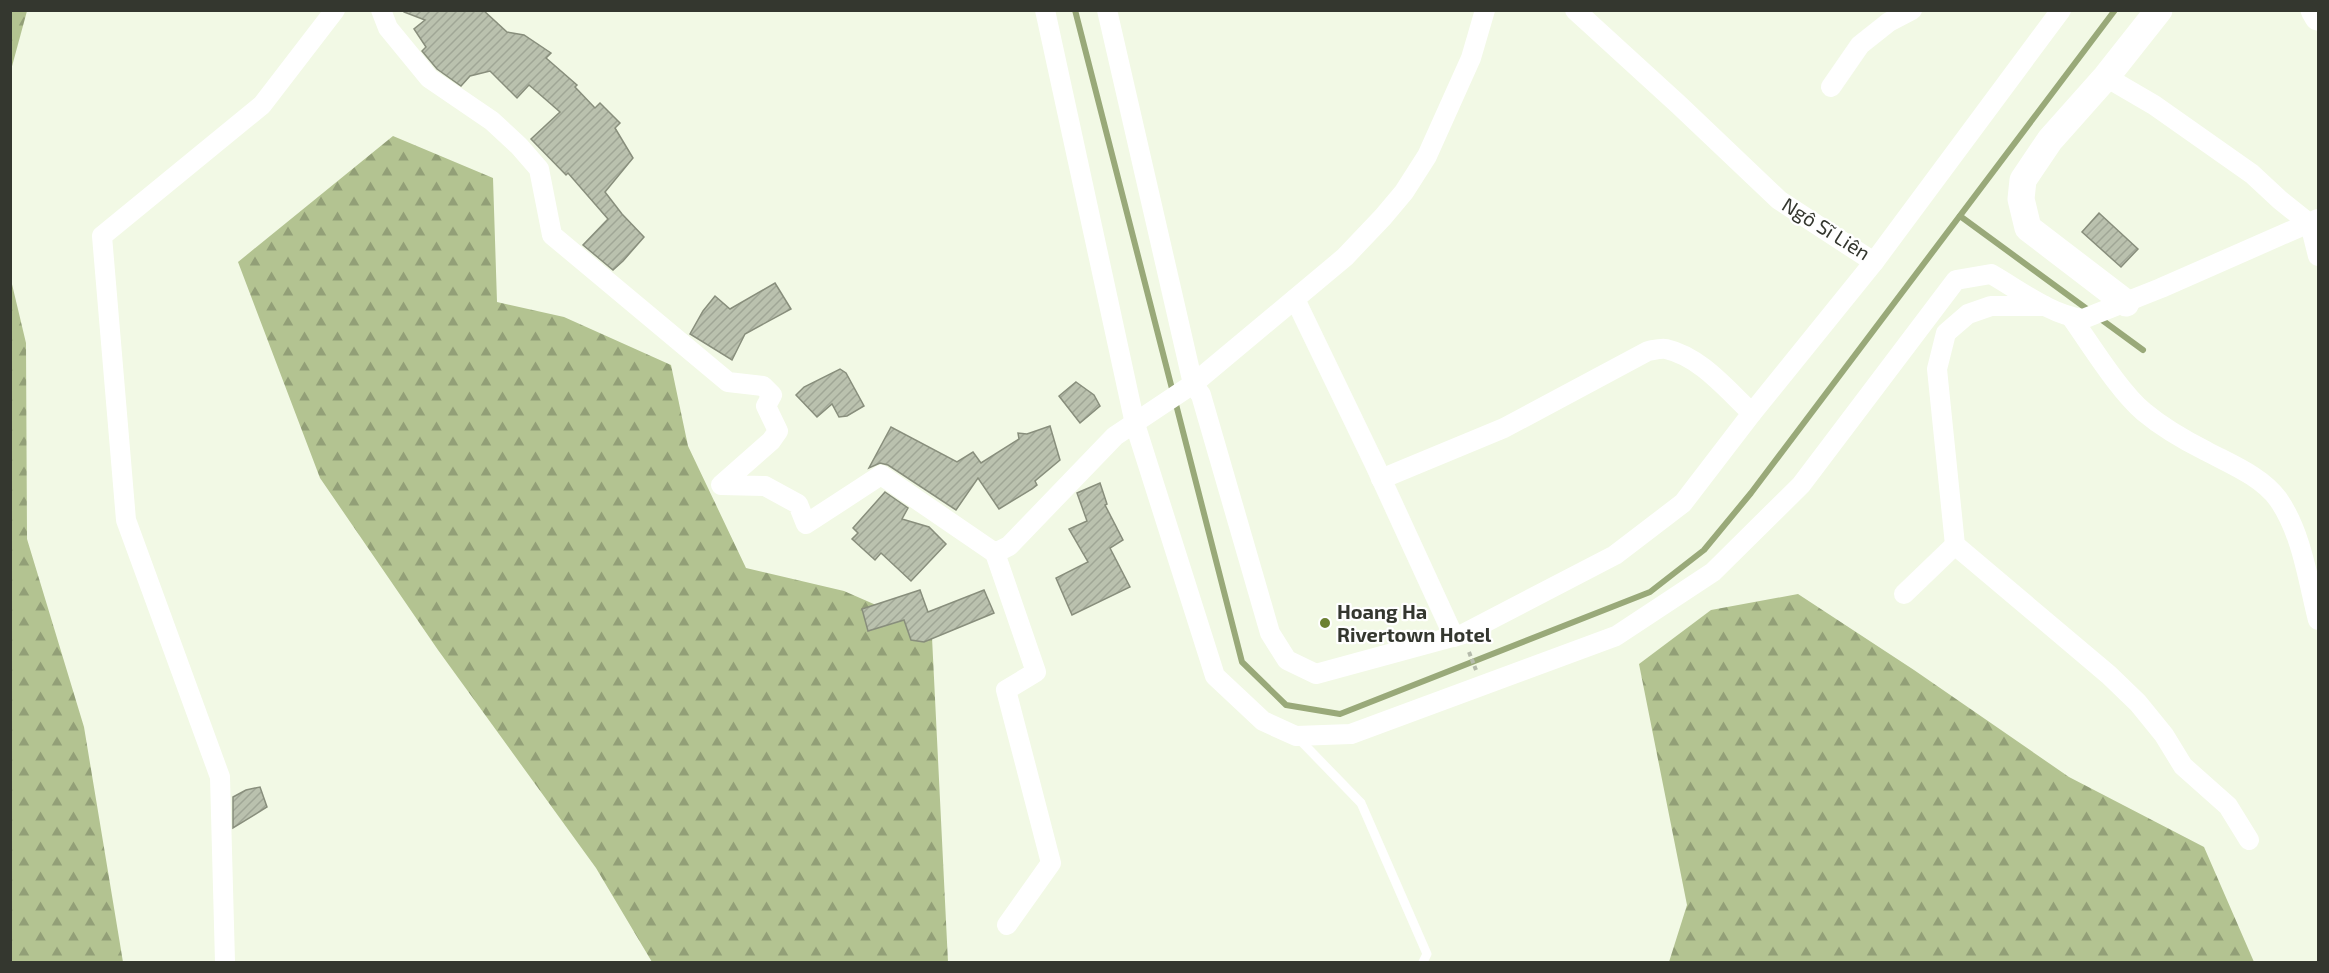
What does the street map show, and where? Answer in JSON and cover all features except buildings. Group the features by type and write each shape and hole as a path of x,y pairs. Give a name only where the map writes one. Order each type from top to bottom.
{"street":[{"path":"225,963 220,777 126,520 102,236 262,105 335,10"},
{"path":"381,10 388,28 429,78 492,122 519,146 539,169 552,235 728,382 762,386 772,395 766,406 778,431 771,441 720,485 765,486 798,504 806,524 881,475 995,553 1036,672 1006,690 1051,863 1007,926"},
{"path":"1045,10 1141,420 1215,676 1263,721 1296,736 1351,734 1616,636 1713,572 1801,485 1956,280 1991,274 2048,306 2077,318 2131,398 2143,411 2183,439 2264,484 2285,510 2294,533 2319,620"},
{"path":"1107,10 1190,386 1201,395 1270,633 1287,660 1316,674 1460,639 1615,555 1683,503 1752,413 1874,262"},
{"path":"995,553 1009,546 1115,436 1190,386 1345,257 1404,192 1427,156 1455,98 1471,58 1485,10"},
{"name":"Ngô Sĩ Liên","path":"1575,10 1779,200 1874,262 2061,10"},
{"path":"1831,87 1860,45 1889,22 1911,10"},
{"path":"2121,304 2028,228 2021,199 2023,180 2050,140 2106,77 2159,10"},
{"path":"2314,10 2319,17"},
{"path":"2106,77 2154,105 2252,174 2280,200 2314,221"},
{"path":"2314,221 2319,256"},
{"path":"2077,318 2121,304 2314,221"},
{"path":"1296,299 1460,639"},
{"path":"2048,306 1991,306 1968,314 1946,333 1936,369 1955,545 2109,675 2138,703 2164,735 2183,766 2228,806 2249,840"},
{"path":"1381,479 1504,428 1648,351 1664,349 1686,356 1752,413"},
{"path":"1904,594 1955,545"}],"lane":[{"path":"1296,736 1360,804 1427,954 1423,963"}],"path":[{"path":"1460,639 1479,679"}],"green space":[{"path":"10,11 27,11 11,70"},
{"path":"393,136 493,178 497,302 564,317 671,365 688,446 746,568 844,591 876,605 931,617 948,962 652,962 596,868 438,650 320,478 238,262"},
{"path":"11,280 26,343 27,539 84,727 123,962 11,962"},
{"path":"1798,594 1914,670 2069,777 2204,847 2254,962 1669,962 1687,905 1639,664 1711,610"}],"waterway":[{"path":"1075,10 1242,662 1286,705 1340,714 1650,592 1704,550 1751,493 2115,10"},
{"path":"1960,216 2143,350"}],"place":[{"name":"Hoang Ha Rivertown Hotel","path":"1325,623"}]}
